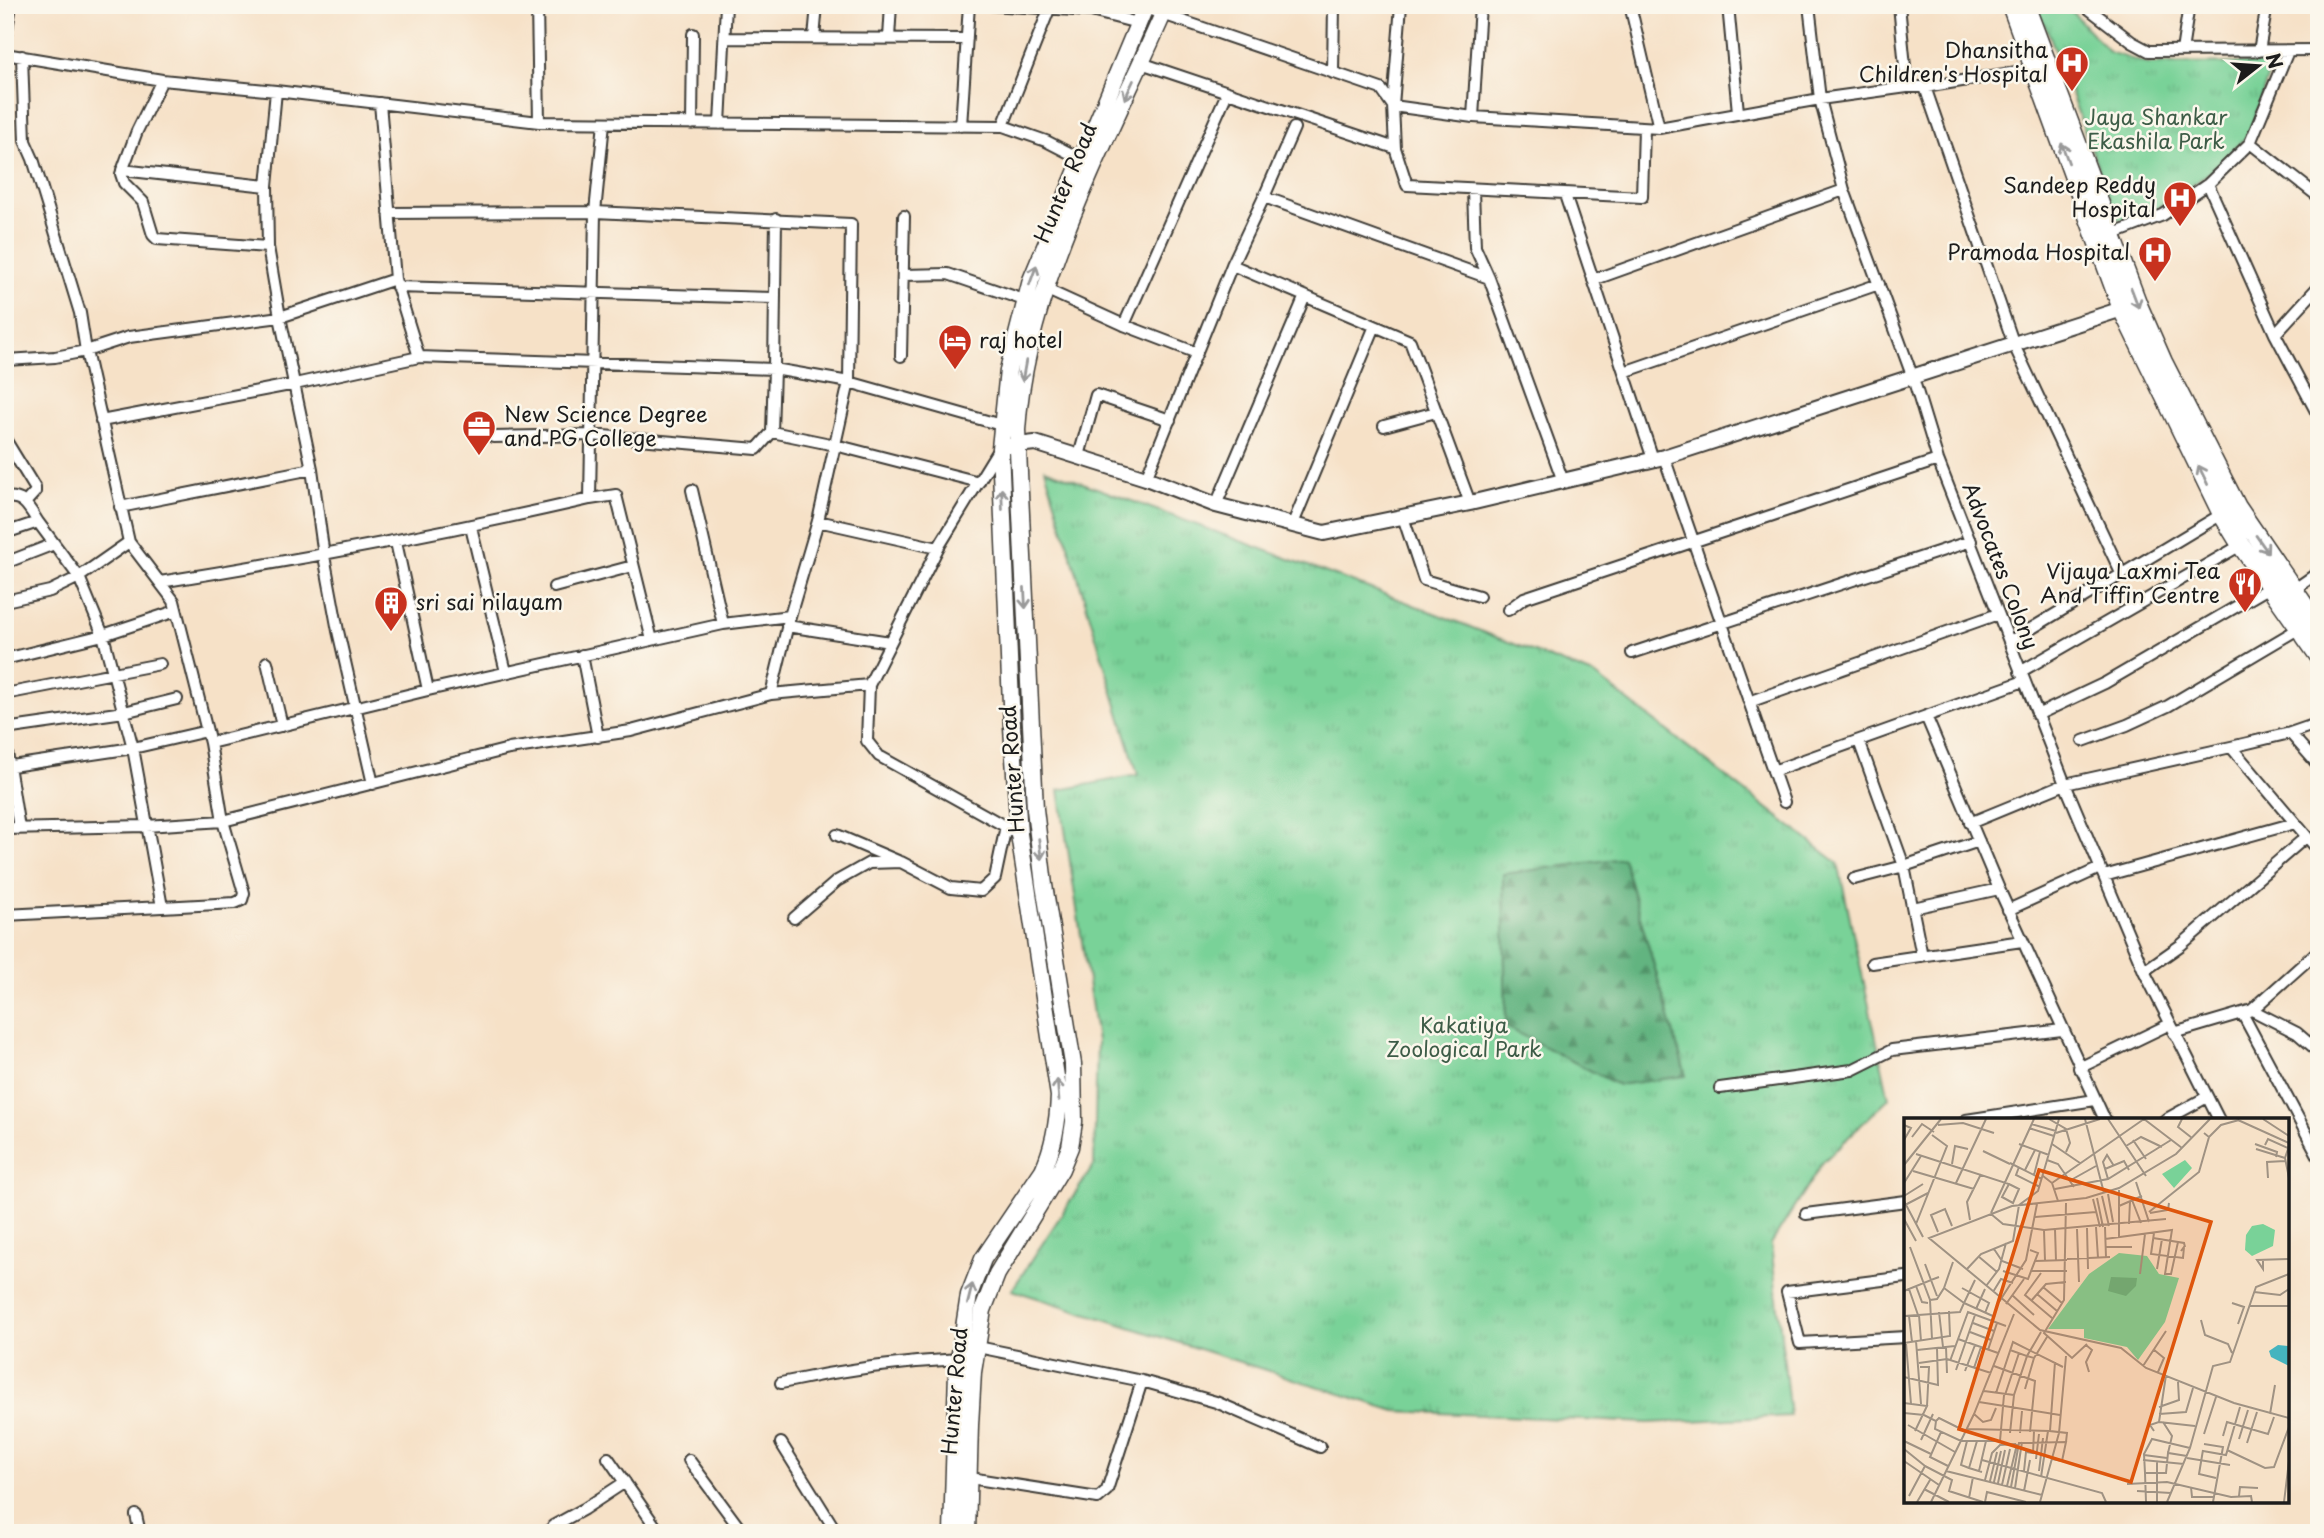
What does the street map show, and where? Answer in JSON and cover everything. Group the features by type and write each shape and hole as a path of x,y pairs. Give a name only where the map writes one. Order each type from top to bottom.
{"main road":[{"path":"2011,5 2122,309 2222,514 2241,545 2281,592 2319,627"},
{"path":"2025,5 2148,328 2298,629 2319,656"},
{"name":"Hunter Road","path":"952,1533 959,1359 969,1295 978,1268 1043,1170 1056,1136 1059,1096 1031,912 1013,830 1012,727 1000,447 1008,370 1024,300 1039,258 1091,153 1141,63 1165,10"},
{"name":"Hunter Road","path":"967,1533 970,1425 983,1310 997,1273 1061,1169 1070,1147 1074,1122 1073,1064 1035,809 1017,444 1018,408 1027,356 1045,289 1143,12"},
{"path":"1031,912 1048,908"}],"street":[{"path":"5,41 11,5"},
{"path":"537,5 539,122"},
{"path":"720,124 726,5"},
{"path":"814,38 817,5"},
{"path":"889,38 891,5"},
{"path":"961,126 969,5"},
{"path":"990,5 1091,11 1165,10 1381,89 1393,106 1473,117 1644,128 1659,128 1820,99 1925,87 2035,69"},
{"path":"1333,73 1334,5"},
{"path":"1401,5 1393,106 1395,148 1407,186 1642,197 1644,128"},
{"path":"1473,117 1480,5"},
{"path":"1630,5 1659,128"},
{"path":"1728,5 1738,112"},
{"name":"Advocates Colony","path":"1809,5 1820,99 1844,190 1913,378 1938,460 2065,784 2144,971 2218,1118"},
{"path":"1899,5 1907,87"},
{"path":"2084,5 2132,42 2149,51 2319,50"},
{"path":"2182,51 2189,5"},
{"path":"2259,51 2267,5"},
{"path":"1003,126 1050,8"},
{"path":"692,124 693,34"},
{"path":"725,38 967,39"},
{"path":"2111,235 2163,215 2208,184 2250,143 2288,51"},
{"path":"5,54 162,80 539,122 1003,126 1091,153"},
{"path":"5,915 235,903 242,900 244,892 223,821 211,743 174,601 129,542 80,313 33,159 25,141 22,56"},
{"path":"1141,63 1395,148"},
{"path":"162,80 137,131 122,170 122,179 143,202 150,230 157,239 268,247"},
{"path":"1925,87 2014,345 2122,575"},
{"path":"276,91 267,186 268,247 312,469 338,631 373,783"},
{"path":"1124,325 1227,93"},
{"path":"380,103 396,283 419,357"},
{"path":"590,499 595,212 604,123"},
{"path":"1146,478 1232,265 1294,128"},
{"path":"2250,143 2319,197"},
{"path":"122,170 267,186"},
{"path":"2208,184 2275,334 2319,417"},
{"path":"1473,190 1475,247 1489,278 1563,481"},
{"path":"1593,280 1844,190"},
{"path":"1564,195 1624,372 1693,540 1784,802"},
{"path":"1264,197 1489,278"},
{"path":"389,213 595,212 851,224 849,382 818,521 788,621 771,694"},
{"path":"901,356 904,216"},
{"path":"494,437 591,435 757,449 772,432 776,219"},
{"path":"1232,265 1410,341 1470,503"},
{"path":"903,275 948,274 1024,300"},
{"path":"5,355 7,360 55,357 86,351 129,337 280,317 396,283 775,298"},
{"path":"1624,372 1879,284"},
{"path":"2275,334 2318,287"},
{"path":"1045,289 1124,325 1197,353"},
{"path":"1216,505 1305,296"},
{"path":"837,835 901,862 951,888 981,891 995,878 1013,830 879,756 867,741 869,685 938,548 1000,447 1035,443 1146,478 1216,505 1324,533 1470,503 1658,458 2122,309"},
{"path":"1292,526 1375,326"},
{"path":"101,421 419,357 774,369 849,382 1001,425"},
{"path":"2308,400 2319,393"},
{"path":"1079,456 1096,395 1170,419"},
{"path":"1384,426 1436,412"},
{"path":"772,432 835,445 979,482"},
{"path":"5,439 34,488 35,492 26,503"},
{"path":"1508,610 1524,598 1938,460"},
{"path":"120,507 312,469"},
{"path":"692,490 723,624"},
{"path":"160,582 324,556 615,495 652,640"},
{"path":"5,498 15,496 26,503 79,577 103,635 133,748 162,907"},
{"path":"2009,642 2222,514"},
{"path":"1403,517 1424,580 1479,596"},
{"path":"818,521 938,548"},
{"path":"5,533 38,522"},
{"path":"471,527 506,672"},
{"path":"1633,653 1971,541"},
{"path":"5,601 50,590 79,577 129,542"},
{"path":"396,542 428,690"},
{"path":"5,563 54,544"},
{"path":"1773,771 1926,716 2022,677 2241,545"},
{"path":"554,587 633,566"},
{"path":"2038,715 2319,572"},
{"path":"5,659 103,635 176,611"},
{"path":"1749,702 1998,614"},
{"path":"211,743 428,690 723,624 788,621 891,642"},
{"path":"2083,741 2168,706 2298,629"},
{"path":"582,655 598,737"},
{"path":"267,662 282,726"},
{"path":"5,694 115,675 160,664"},
{"path":"5,830 223,821 509,750 631,731 771,694 869,685"},
{"path":"5,729 124,712 177,699"},
{"path":"1926,716 1998,888 2104,1118"},
{"path":"1970,823 2065,784 2290,733 2319,723"},
{"path":"8,767 133,748 207,731"},
{"path":"2290,733 2319,766"},
{"path":"5,740 19,828"},
{"path":"1859,741 1904,866 1922,956"},
{"path":"2231,747 2319,852"},
{"path":"2008,910 2102,872 2295,823"},
{"path":"2144,971 2182,945 2306,837"},
{"path":"1854,879 1904,866 1979,841"},
{"path":"794,918 837,881 869,863 901,862"},
{"path":"1913,908 1998,888"},
{"path":"1872,963 2022,941"},
{"path":"2079,1068 2172,1028 2247,1011 2319,950"},
{"path":"2247,1011 2297,1033 2319,1052"},
{"path":"2247,1011 2319,1157"},
{"path":"1720,1088 1852,1070 1892,1050 2062,1030"},
{"path":"2169,1118 2207,1097"},
{"path":"1980,1118 2095,1100"},
{"path":"2054,1107 2056,1118"},
{"path":"1807,1214 1904,1202"},
{"path":"1904,1277 1787,1292 1800,1343 1904,1337"},
{"path":"978,1347 1142,1381 1216,1402 1320,1447"},
{"path":"781,1383 834,1371 903,1362 959,1359"},
{"path":"970,1478 1098,1498 1107,1490 1142,1381"},
{"path":"781,1444 837,1533"},
{"path":"608,1458 660,1533"},
{"path":"689,1460 743,1533"},
{"path":"553,1526 625,1482"},
{"path":"136,1515 139,1533"}],"green space":[{"name":"Jaya Shankar Ekashila Park","path":"2035,5 2066,5 2109,52 2147,64 2272,63 2250,133 2214,169 2181,194 2135,221 2117,219 2049,34"},
{"name":"Kakatiya Zoological Park","path":"1045,469 1406,602 1596,676 1838,863 1889,1098 1823,1162 1771,1244 1790,1416 1648,1423 1395,1411 1012,1290 1094,1165 1097,1041 1059,790 1138,775"},
{"path":"1623,858 1686,1076 1618,1085 1506,1027 1503,874"}],"place":[{"name":"Dhansitha Children's Hospital","path":"2072,93"},
{"name":"Sandeep Reddy Hospital","path":"2180,228"},
{"name":"Pramoda Hospital","path":"2155,283"},
{"name":"raj hotel","path":"955,371"},
{"name":"New Science Degree and PG College","path":"479,457"},
{"name":"Vijaya Laxmi Tea And Tiffin Centre","path":"2245,614"},
{"name":"sri sai nilayam","path":"391,633"}]}
